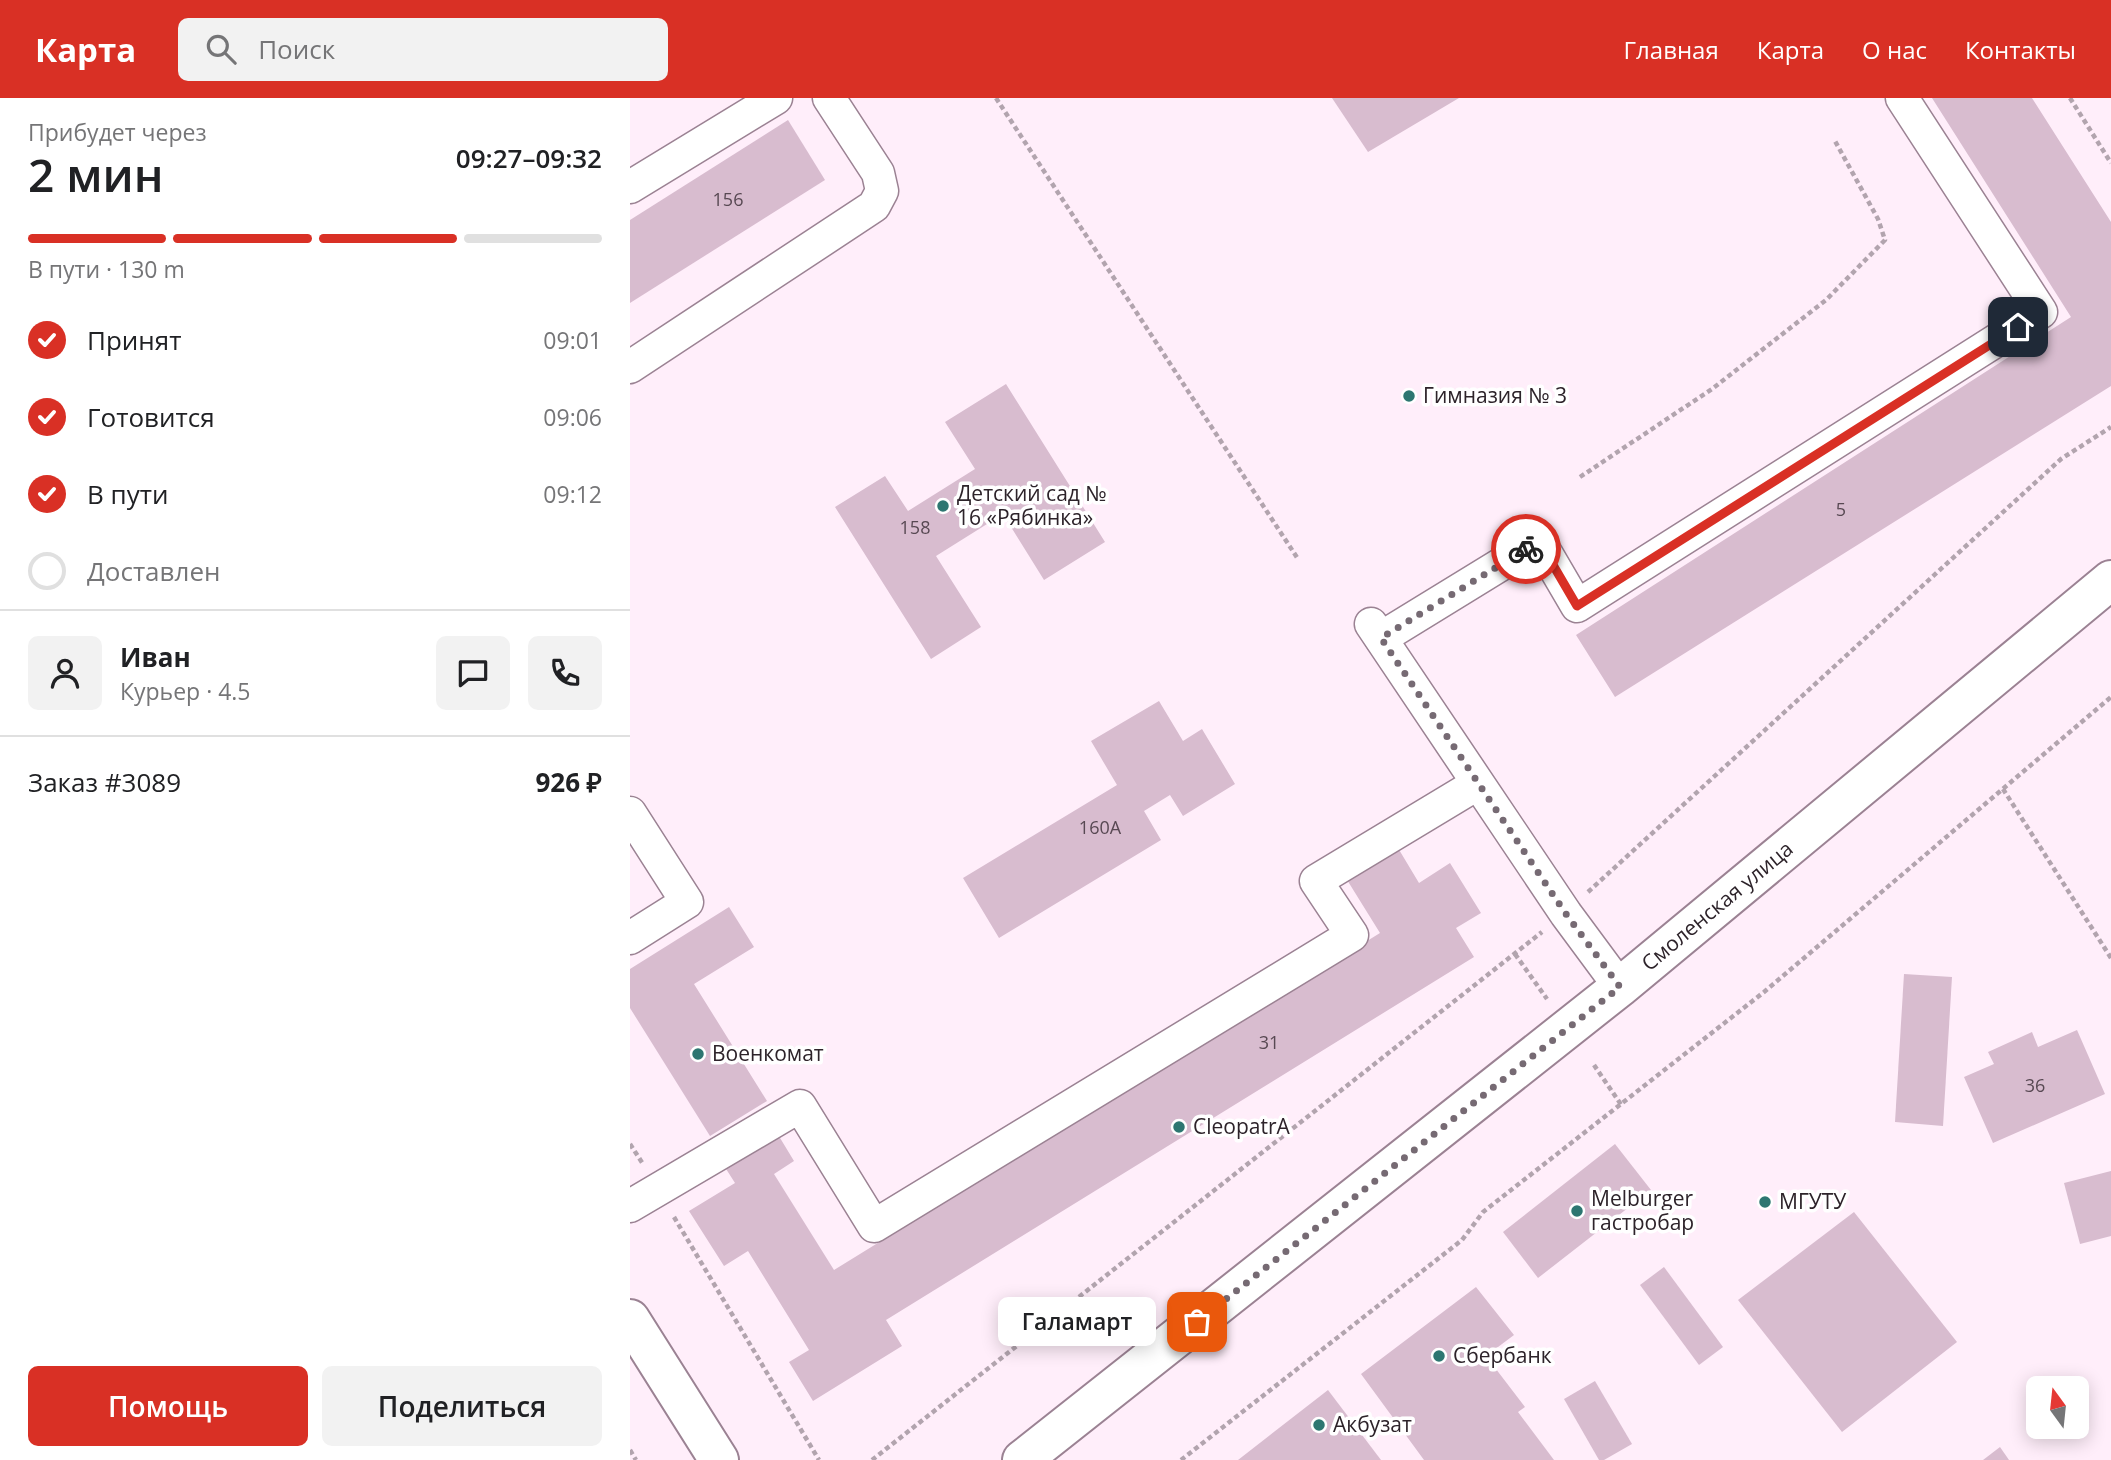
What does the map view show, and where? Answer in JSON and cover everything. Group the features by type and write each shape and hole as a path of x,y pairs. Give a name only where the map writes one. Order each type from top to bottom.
{"main road":[{"name":"Смоленская улица","path":"1023,1460 1620,987 2111,580"},
{"path":"632,1327 719,1460"}],"lane":[{"path":"630,187 776,98"},
{"path":"630,367 874,206 882,191 878,173 829,98"},
{"path":"1620,987 1477,784 1376,631 1539,541 1577,606 2041,312 1902,98"},
{"path":"630,1206 800,1106 874,1226 1352,935 1316,881 1477,784"},
{"path":"630,813 687,902 630,938"}],"path":[{"path":"996,98 1298,559"},
{"path":"2070,98 2111,163"},
{"path":"1580,477 1723,381 1826,300 1885,240 1878,219 1835,141"},
{"path":"1585,895 2061,459 2111,427"},
{"path":"1181,1460 1462,1240 1483,1212 1622,1106 1764,992 2111,697"},
{"path":"2003,789 2111,958"},
{"path":"872,1460 1545,931"},
{"path":"1516,954 1547,999"},
{"path":"1594,1065 1622,1106"},
{"path":"658,1189 819,1460"},
{"path":"630,1450 636,1460"}],"building":[{"path":"1332,98 1459,98 1368,152"},
{"path":"1932,98 2032,98 2111,222 2111,386 1615,697 1576,635 2071,317"},
{"path":"788,120 825,180 630,303 630,220"},
{"path":"1006,384 1105,542 1044,580 1003,514 936,556 981,627 931,659 835,507 885,476 908,511 975,469 945,422"},
{"path":"1159,701 1183,741 1202,729 1235,784 1183,816 1170,795 1144,811 1161,840 999,938 963,878 1117,785 1091,741"},
{"path":"1395,843 1419,883 1450,863 1481,913 1456,928 1474,957 886,1320 902,1346 813,1401 789,1362 809,1350 748,1251 724,1266 689,1211 735,1183 721,1161 774,1128 794,1161 774,1174 834,1270 1380,933 1344,875"},
{"name":"Военкомат","path":"729,907 754,947 694,984 767,1101 710,1136 630,1008 630,969"},
{"path":"1904,974 1952,977 1943,1126 1895,1122"},
{"path":"2077,1030 2105,1094 1993,1143 1964,1077 1994,1064 1988,1052 2032,1032 2038,1047"},
{"name":"Melburger гастробар","path":"1615,1144 1651,1190 1538,1278 1503,1232"},
{"path":"2111,1171 2111,1236 2080,1244 2064,1183"},
{"path":"1854,1212 1957,1342 1842,1432 1738,1300"},
{"path":"1664,1267 1723,1347 1699,1365 1640,1285"},
{"path":"1476,1287 1514,1335 1486,1356 1525,1407 1518,1412 1554,1460 1424,1460 1361,1374"},
{"path":"1595,1381 1632,1444 1604,1460 1599,1460 1564,1399"},
{"name":"Акбузат","path":"1328,1390 1381,1460 1238,1460"},
{"path":"2000,1447 2009,1460 1983,1460"}],"way so far":[{"path":"1197,1322 1620,987 1566,914 1381,638 1526,549"}],"place":[{"name":"Гимназия № 3","path":"1409,396"},
{"name":"Детский сад № 16 «Рябинка»","path":"943,506"},
{"name":"Военкомат","path":"698,1054"},
{"name":"CleopatrA","path":"1179,1127"},
{"name":"МГУТУ","path":"1765,1202"},
{"name":"Melburger гастробар","path":"1577,1211"},
{"name":"Галамарт","path":"1197,1322"},
{"name":"Сбербанк","path":"1439,1356"},
{"name":"Акбузат","path":"1319,1425"}],"route":[{"path":"1526,549 1539,541 1577,606 2018,327"}]}
